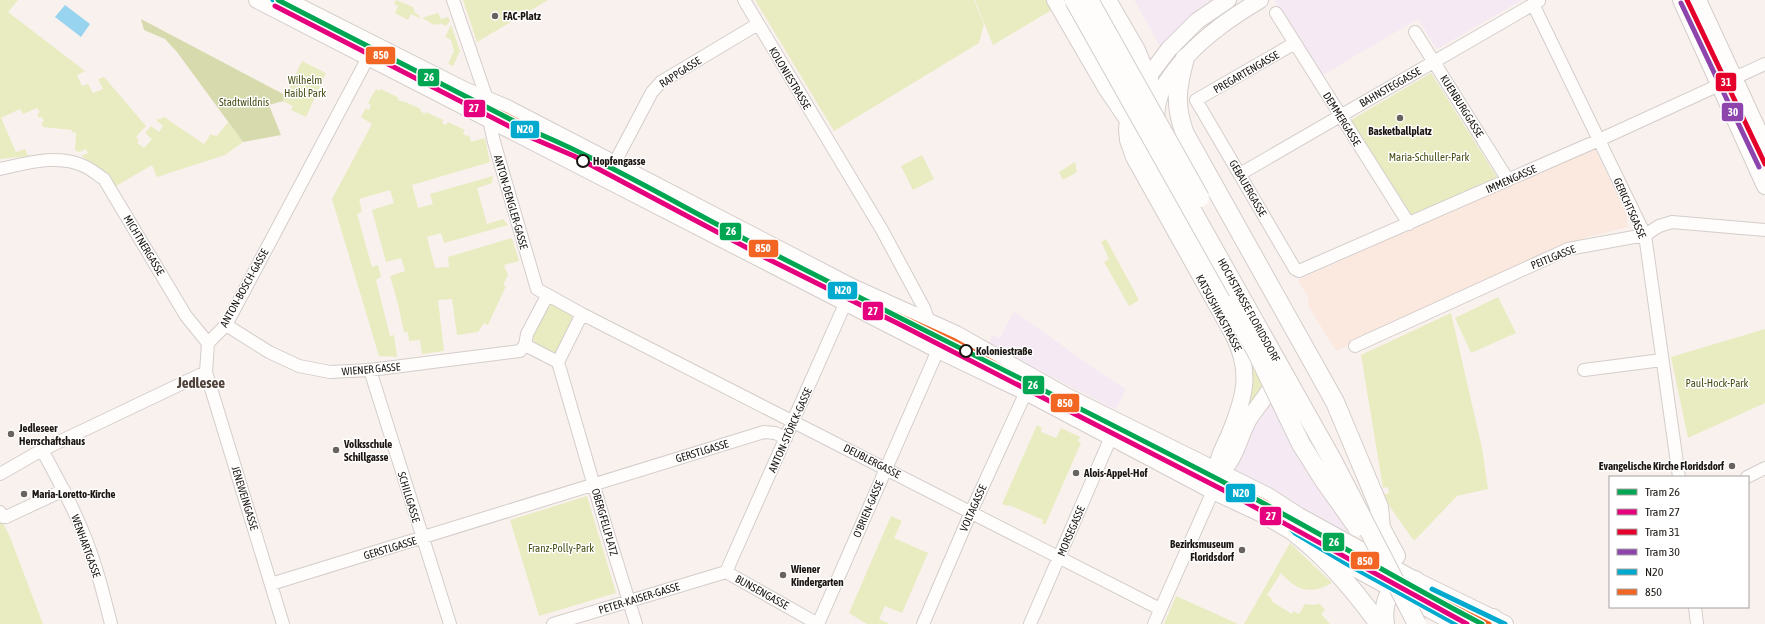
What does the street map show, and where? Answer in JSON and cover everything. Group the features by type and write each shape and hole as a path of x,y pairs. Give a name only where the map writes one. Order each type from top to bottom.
{"highway":[{"name":"HOCHSTRASSE FLORIDSDORF","path":"1074,0 1334,463 1417,624"},
{"name":"HOCHSTRASSE FLORIDSDORF","path":"1089,0 1276,334 1381,528 1430,624"},
{"path":"1185,58 1176,102 1180,123 1340,412 1379,507 1381,528"},
{"path":"1150,92 1142,130 1149,159 1256,350 1293,428 1311,460 1362,535 1386,562"},
{"path":"1295,533 1309,543 1329,564 1366,606 1379,624"},
{"path":"1385,624 1384,609 1391,592 1397,586 1415,580"}],"main road":[{"path":"257,0 488,102 507,108 852,288 956,334 1061,393 1268,496 1299,516 1415,580 1498,622"},
{"path":"286,0 489,120 603,177 938,350 1026,392 1213,491 1260,513 1393,590 1456,624"},
{"path":"1055,0 1092,66 1127,119"},
{"path":"1108,0 1137,50 1150,92 1158,129 1165,148 1269,333 1277,354 1278,366 1276,378 1249,420 1230,463 1220,473 1213,491"},
{"name":"KATSUSHIKASTRASSE","path":"1150,92 1169,49 1197,21 1228,0"},
{"name":"KATSUSHIKASTRASSE","path":"1220,473 1219,459 1243,396 1245,378 1243,361 1233,334 1134,157 1128,140 1127,119 1129,107 1150,92 1172,72 1204,37 1260,0"},
{"path":"1681,0 1727,82 1765,145"},
{"path":"1698,0 1765,186"},
{"path":"1137,50 1155,55 1169,49"},
{"path":"1104,82 1120,92 1150,92"},
{"path":"603,177 614,164"},
{"path":"929,322 930,332 938,350"}],"street":[{"path":"453,0 488,102"},
{"name":"KOLONIESTRASSE","path":"744,0 882,230 924,308 929,322"},
{"name":"BAHNSTEGGASSE","path":"1240,174 1537,2"},
{"name":"GERICHTSGASSE","path":"1537,2 1599,140 1645,235 1679,476"},
{"name":"DEMMERGASSE","path":"1276,13 1409,224"},
{"name":"RAPPGASSE","path":"614,164 652,92 661,82 758,24"},
{"name":"KUENBURGGASSE","path":"1415,32 1508,180"},
{"name":"PREGARTENGASSE","path":"1196,100 1295,43"},
{"name":"ANTON-BOSCH-GASSE","path":"208,343 226,325 371,51"},
{"name":"IMMENGASSE","path":"1302,271 1599,140 1765,64"},
{"name":"GEBAUERGASSE","path":"1196,100 1295,269 1302,271"},
{"name":"ANTON-DENGLER-GASSE","path":"488,102 489,120 495,146 537,289 547,296"},
{"name":"MICHTNERGASSE","path":"0,169 39,161 68,161 86,166 104,180 186,316 208,343"},
{"name":"PEITLGASSE","path":"1355,346 1568,249 1645,235 1659,226 1672,222 1765,230"},
{"name":"ANTON-STÖRCK-GASSE","path":"726,572 852,288"},
{"path":"547,296 527,334 525,345 558,362"},
{"name":"DEUBLERGASSE","path":"547,296 886,468 1160,610"},
{"path":"582,314 558,362 594,484"},
{"name":"WIENER GASSE","path":"226,325 269,352 299,366 330,372 370,370 520,351 525,345"},
{"path":"0,474 42,450 206,372 208,343"},
{"name":"O'BRIEN-GASSE","path":"818,624 938,350"},
{"path":"1584,370 1662,360"},
{"name":"SCHILLGASSE","path":"370,370 450,624"},
{"name":"JENEWEINGASSE","path":"206,372 283,624"},
{"name":"VOLTAGASSE","path":"923,624 971,512 1026,392"},
{"name":"GERSTLGASSE","path":"594,484 764,432 775,433 786,438"},
{"name":"MORSEGASSE","path":"1030,624 1060,558 1111,437"},
{"name":"WENHARTGASSE","path":"42,450 64,490 83,531 98,575 111,624"},
{"path":"1749,476 1765,468"},
{"name":"OBERGFELLPLATZ","path":"508,511 594,484 628,600"},
{"path":"0,512 3,517 6,517 64,490"},
{"path":"1154,624 1213,491"},
{"name":"GERSTLGASSE","path":"271,584 508,511"},
{"name":"PETER-KAISER-GASSE","path":"553,624 628,600 726,572"},
{"name":"BUNSENGASSE","path":"726,572 818,624"},
{"path":"628,600 636,624"},
{"path":"1695,608 1697,624"}],"shaded area":[{"path":"1134,0 1221,0 1161,48"},
{"path":"1274,0 1522,0 1437,49 1418,19 1323,75"},
{"path":"1594,147 1626,213 1628,227 1588,237 1565,245 1336,351 1309,307 1308,296 1298,280"},
{"path":"1014,311 1098,371 1126,389 1116,410 988,344 993,335 1000,338"},
{"path":"1266,388 1352,531 1371,565 1224,478"}],"green space":[{"path":"0,0 18,0 8,12 85,71 77,75 82,86 88,84 93,93 103,89 98,79 104,77 146,126 136,137 139,140 137,143 144,148 152,139 145,133 151,126 159,132 163,126 156,120 165,117 204,144 211,134 217,136 228,122 243,142 225,155 157,177 152,165 116,186 105,171 81,156 88,153 86,149 79,152 75,150 76,133 72,132 72,130 43,127 41,123 44,121 42,117 39,118 37,114 40,112 37,108 23,114 20,109 1,118 16,152 25,149 28,156 0,159"},
{"path":"396,0 413,7 415,13 420,16 419,18 411,14 408,20 395,13 398,6 394,4"},
{"name":"FAC-Platz","path":"463,0 548,0 477,42"},
{"path":"755,0 974,0 984,24 979,43 834,131"},
{"path":"975,0 1050,0 1055,8 993,45"},
{"path":"438,13 441,19 448,17 450,21 446,26 440,23 439,25 432,25 422,18"},
{"name":"Stadtwildnis","path":"141,19 285,95 283,101 269,105 281,135 243,142 177,52 165,39 144,30"},
{"path":"451,25 460,51 453,66 448,64 454,51 451,40 445,37"},
{"name":"Wilhelm Haibl Park","path":"302,61 326,73 306,117 291,110 293,106 283,101"},
{"name":"Maria-Schuller-Park","path":"1431,73 1497,177 1412,216 1351,120"},
{"path":"376,89 380,91 381,89 399,98 398,100 421,109 420,111 425,114 426,112 443,120 442,123 446,125 448,122 465,130 463,133 466,136 469,135 471,142 485,138 490,162 412,185 418,208 433,204 430,194 493,176 492,183 477,188 487,224 503,219 508,225 444,243 441,233 427,237 435,268 449,267 448,257 512,238 519,261 504,265 508,275 503,285 506,286 488,325 484,323 478,332 457,335 452,299 438,300 444,351 422,354 420,340 409,341 408,332 404,332 390,276 405,271 401,258 386,262 372,210 394,203 390,190 359,199 362,212 357,214 372,267 378,265 381,277 376,280 390,336 394,335 397,357 379,356 332,199 372,124 361,117 366,108 369,110 371,105 368,103"},
{"path":"922,155 934,179 913,190 901,166"},
{"path":"1075,162 1077,172 1063,180 1059,172"},
{"path":"1106,239 1139,300 1129,306 1104,262 1109,259 1101,242"},
{"path":"1498,297 1516,333 1471,353 1455,318"},
{"path":"553,304 571,313 573,321 556,353 540,349 533,340 535,330 544,312 547,307"},
{"path":"1451,313 1482,448 1488,489 1457,496 1414,541 1390,507 1384,494 1389,493 1388,487 1383,488 1361,355"},
{"name":"Paul-Hock-Park","path":"1765,329 1765,403 1688,438 1671,357"},
{"path":"1244,348 1266,386 1244,419"},
{"path":"1037,425 1042,428 1041,432 1056,438 1061,428 1080,437 1078,441 1081,443 1045,525 1042,523 1043,520 1009,505 1002,504"},
{"name":"Franz-Polly-Park","path":"587,496 616,593 539,616 510,520"},
{"path":"891,516 902,521 894,538 928,553 902,613 885,606 879,619 890,624 867,624 849,613"},
{"path":"0,517 10,537 43,624 0,624"},
{"path":"1290,543 1332,583 1317,589 1304,589 1293,584 1281,573 1267,595 1272,599 1271,601 1292,614 1293,611 1299,614 1305,604 1320,604 1325,610 1321,614 1330,624 1244,624"},
{"path":"1176,596 1238,624 1164,624"}],"water":[{"path":"65,5 90,24 81,37 55,17"}],"tram line":[{"name":"26","path":"278,0 535,132 626,175 744,239 1233,487 1482,624"},
{"name":"31","path":"1687,0 1765,164"},
{"name":"30","path":"1681,3 1759,167"},
{"name":"27","path":"275,6 532,138 574,156 768,259 899,324 1231,494 1467,624"}],"transit line":[{"name":"N20","path":"273,0 520,127 586,157 797,268 951,344 1239,492 1277,514 1295,533 1349,565 1456,624"},
{"name":"850","path":"283,6 461,96 504,114 849,293 953,340 1065,403 1265,502 1319,535 1375,566 1489,624"},
{"name":"N20","path":"1432,589 1505,624"}],"place":[{"name":"FAC-Platz","path":"495,16"},
{"name":"Basketballplatz","path":"1400,118"},
{"name":"Hopfengasse","path":"583,161"},
{"name":"Koloniestraße","path":"966,351"},
{"name":"Jedleseer Herrschaftshaus","path":"11,434"},
{"name":"Volksschule Schillgasse","path":"336,450"},
{"name":"Evangelische Kirche Floridsdorf","path":"1732,466"},
{"name":"Alois-Appel-Hof","path":"1076,473"},
{"name":"Maria-Loretto-Kirche","path":"24,494"},
{"name":"Bezirksmuseum Floridsdorf","path":"1242,550"},
{"name":"Wiener Kindergarten","path":"783,575"}],"district":[{"name":"Jedlesee","path":"201,382"}]}
